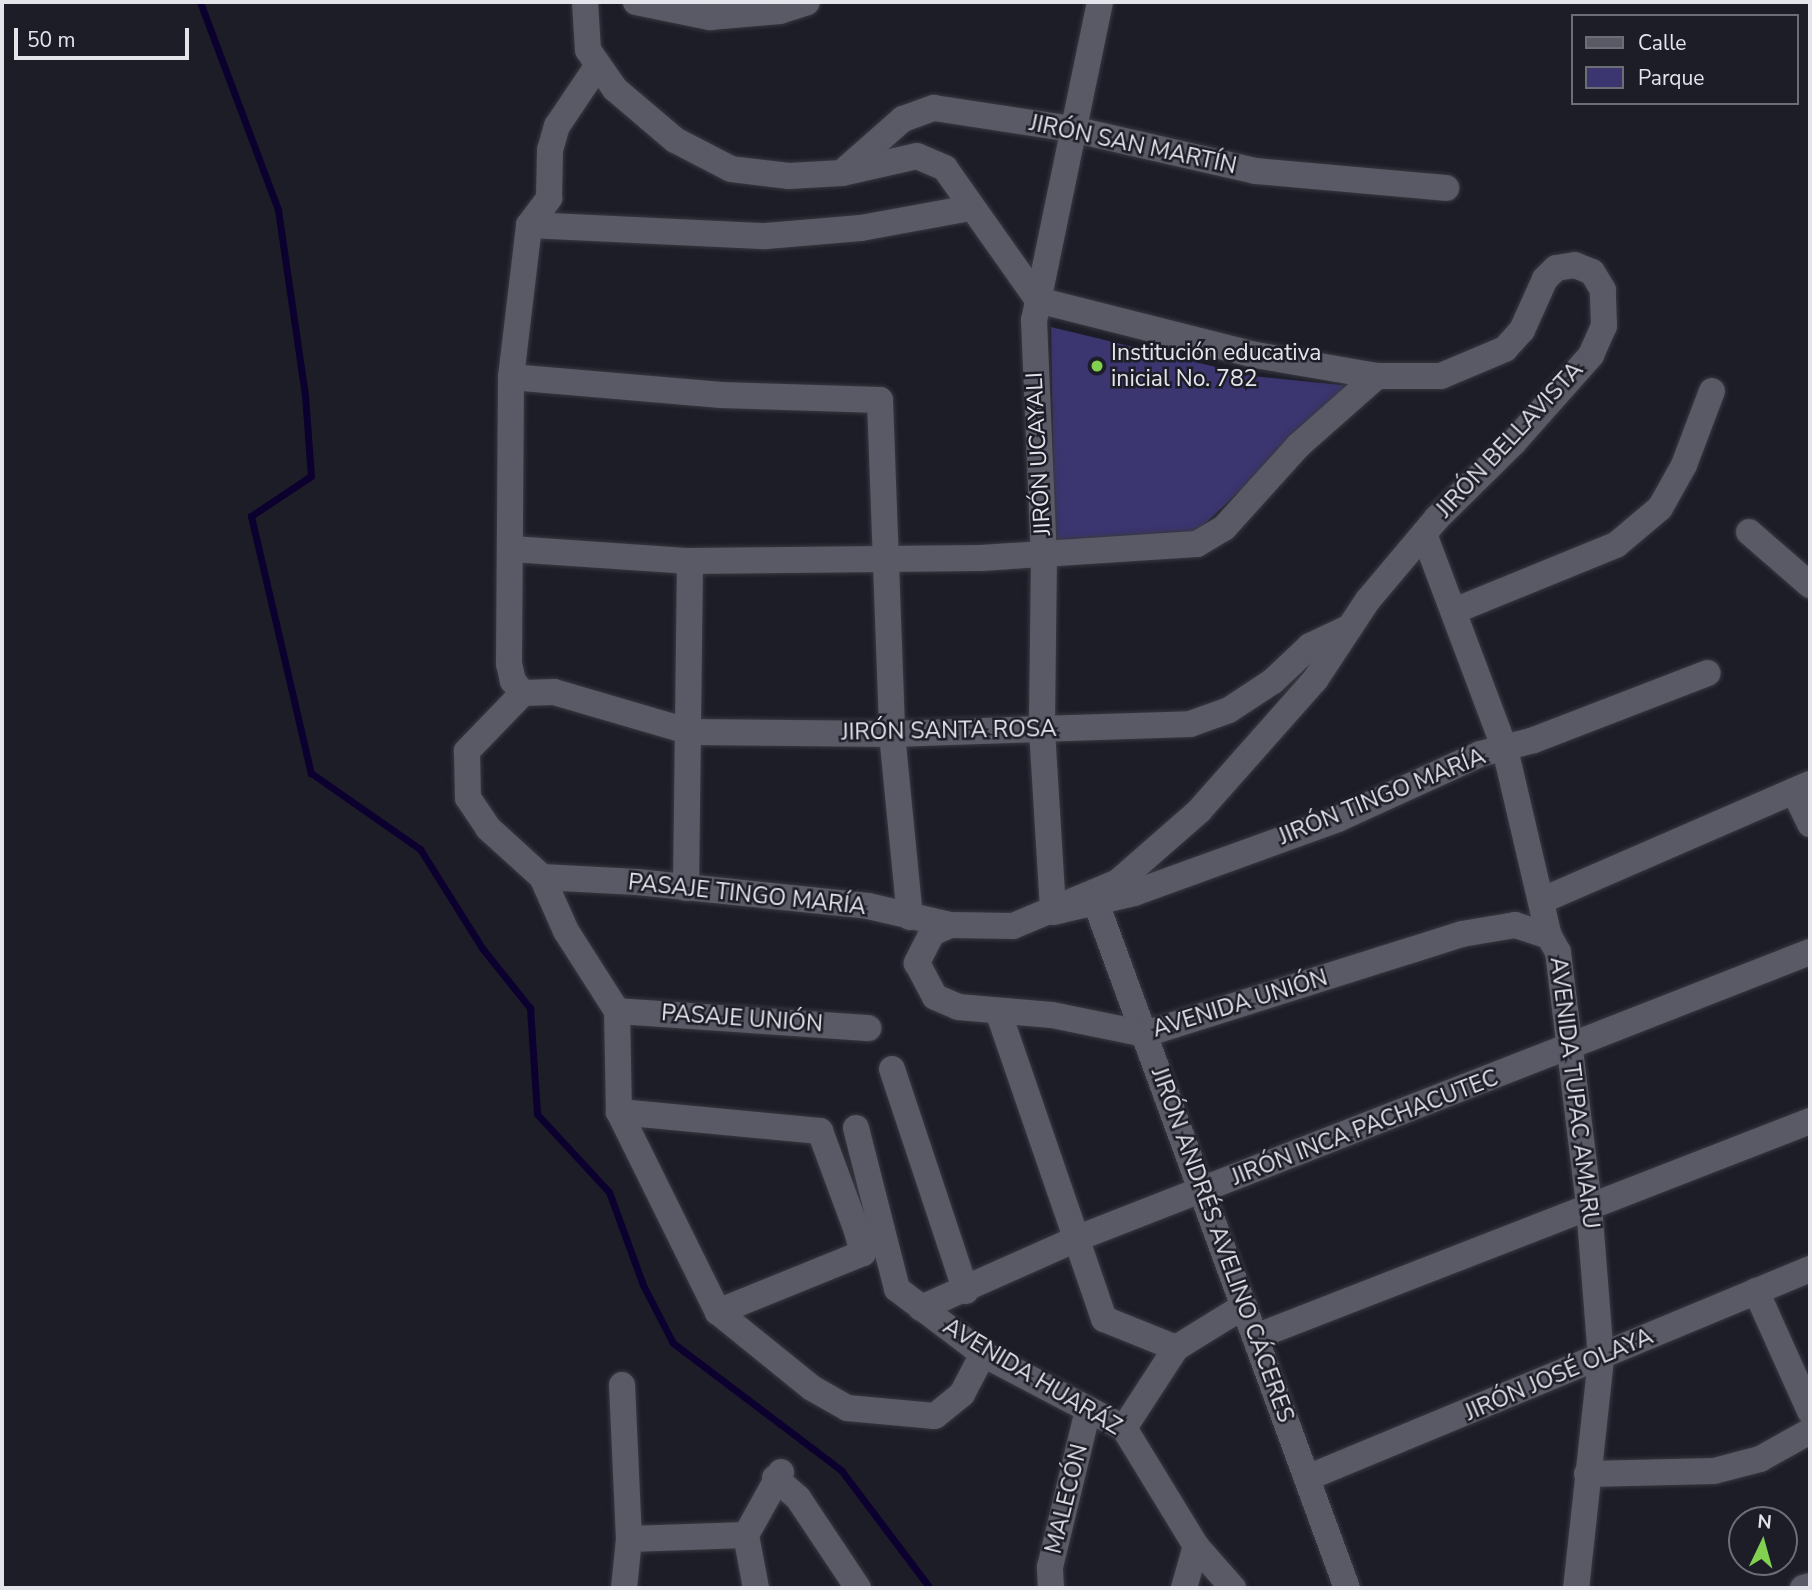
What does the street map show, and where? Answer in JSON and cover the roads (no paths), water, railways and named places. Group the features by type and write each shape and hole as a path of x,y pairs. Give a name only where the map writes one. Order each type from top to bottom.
{"street":[{"path":"585,2 588,50 615,89 675,140 732,169 789,176 842,173 917,156 944,168 1038,300"},
{"path":"636,2 710,17 780,11 807,2"},
{"name":"JIRÓN UCAYALI","path":"1053,912 1042,730 1044,556 1035,350 1038,300 1100,2"},
{"path":"598,65 557,126 550,150 549,198 529,225 511,377 512,549 509,664 513,681 523,693 467,751 468,798 488,828 542,877 566,931 617,1011 619,1112 718,1312 812,1388 847,1408 935,1416 962,1394 982,1354"},
{"name":"JIRÓN SAN MARTÍN","path":"842,173 903,119 934,108 1072,129 1255,171 1446,188"},
{"path":"529,225 766,236 861,228 970,208"},
{"name":"JIRÓN BELLAVISTA","path":"950,925 1013,926 1053,912 1118,882 1199,811 1315,680 1350,627 1424,534 1591,355 1604,326 1603,290 1592,272 1575,265 1556,268 1545,279 1522,330 1504,349 1441,376 1377,376 1255,355 1038,300"},
{"path":"512,549 690,561 1044,556 1198,544 1224,528 1299,445 1377,376"},
{"path":"511,377 721,395 880,400 892,734 910,917"},
{"path":"1454,611 1616,545 1660,508 1684,464 1712,391"},
{"path":"1749,532 1810,585"},
{"name":"AVENIDA TUPAC AMARU","path":"1424,534 1505,749 1543,900 1549,936 1558,952 1590,1206 1601,1359 1576,1588"},
{"path":"686,888 691,732 690,561"},
{"name":"JIRÓN SANTA ROSA","path":"523,693 554,692 691,732 892,734 1190,724 1229,710 1273,681 1310,646 1350,627"},
{"name":"JIRÓN TINGO MARÍA","path":"1053,912 1096,903 1338,819 1480,754 1505,749 1708,673"},
{"path":"1543,900 1802,787 1810,824"},
{"name":"PASAJE TINGO MARÍA","path":"542,877 868,906 950,925"},
{"name":"JIRÓN ANDRÉS AVELINO CÁCERES","path":"1096,903 1347,1588"},
{"name":"AVENIDA UNIÓN","path":"950,925 932,933 922,946 917,963 924,981 935,997 958,1007 1052,1015 1144,1034 1462,934 1516,925 1549,936"},
{"name":"JIRÓN INCA PACHACUTEC","path":"921,1308 966,1291 1078,1238 1570,1049 1810,952"},
{"name":"PASAJE UNIÓN","path":"617,1011 868,1028"},
{"path":"998,1011 1104,1319 1176,1348"},
{"path":"891,1069 966,1291"},
{"path":"619,1112 820,1131 863,1253 718,1312"},
{"path":"1255,1337 1810,1121"},
{"name":"AVENIDA HUARÁZ","path":"856,1128 897,1289 982,1354 1124,1428 1196,1546 1233,1588"},
{"name":"JIRÓN JOSÉ OLAYA","path":"1307,1478 1601,1359 1810,1269"},
{"path":"1756,1291 1810,1411"},
{"path":"1124,1428 1176,1348 1244,1306"},
{"path":"622,1385 629,1539 624,1588"},
{"name":"MALECÓN","path":"1051,1588 1050,1567 1088,1410"},
{"path":"1587,1474 1714,1471 1760,1459 1810,1432"},
{"path":"756,1588 746,1535 778,1475 798,1498 858,1588"},
{"path":"629,1539 746,1535"},
{"path":"1184,1588 1196,1546"},
{"path":"1803,1588 1810,1586"}],"waterway":[{"path":"200,2 278,210 305,395 311,476 251,516 311,773 420,849 482,948 530,1008 537,1114 609,1192 643,1285 673,1343 841,1470 930,1588"}],"place":[{"name":"Institución educativa inicial No. 782","path":"1097,366"}]}
